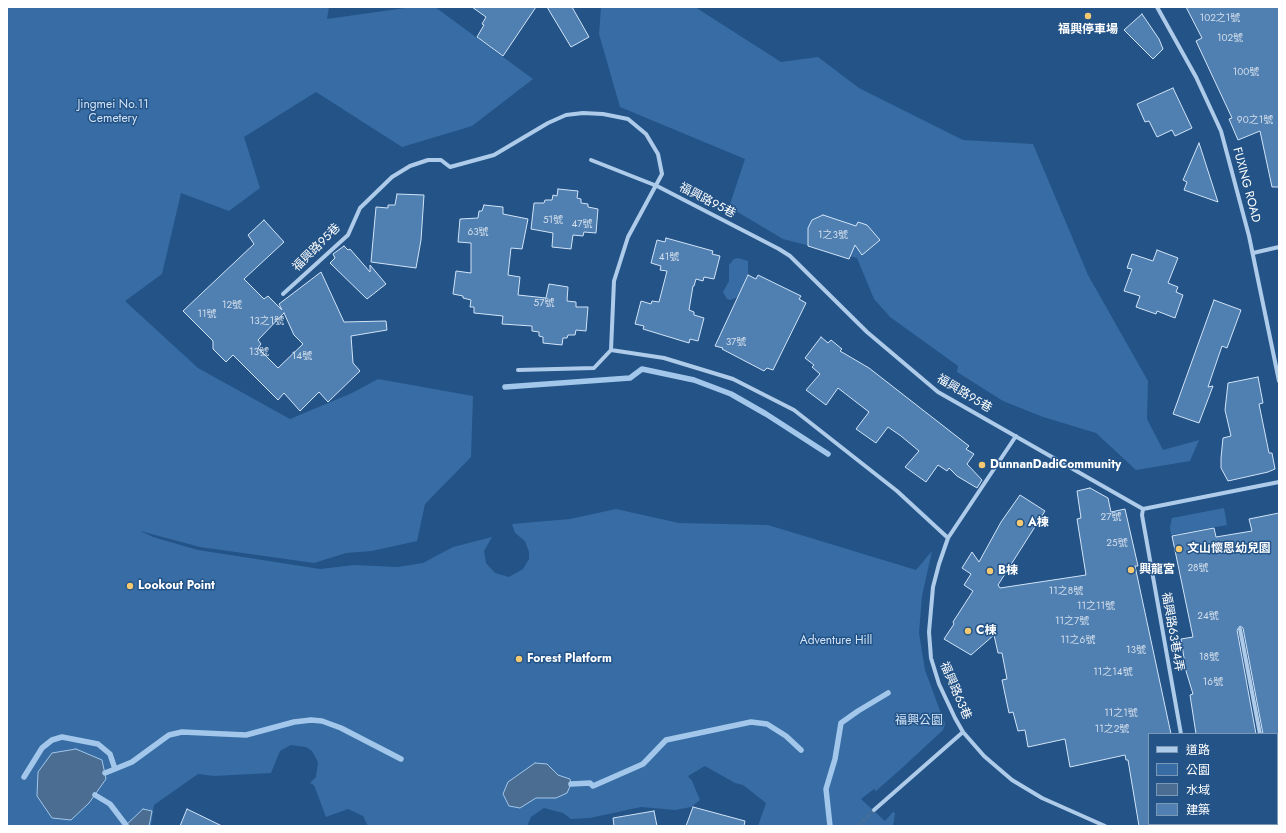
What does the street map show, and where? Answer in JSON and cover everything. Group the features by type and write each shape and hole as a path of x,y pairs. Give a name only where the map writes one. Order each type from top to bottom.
{"street":[{"name":"FUXING ROAD","path":"1157,7 1196,77 1221,131 1253,253 1279,381"},
{"name":"福興路95巷","path":"283,294 348,235 360,208 392,177 410,166 428,160 441,160 450,167 494,155 548,123 566,115 583,113 603,114 628,119 646,134 658,154 662,174 628,237 614,281 611,350"},
{"name":"福興路95巷","path":"591,160 656,186 790,256 867,332 938,392 1143,509"},
{"path":"1253,253 1279,247"},
{"path":"518,370 594,368 611,350 664,358 733,379 794,410 897,491 948,538"},
{"name":"福興路63巷","path":"1016,436 948,538 938,564 933,587 929,632 931,658 939,684 963,732 984,756 1012,780 1042,798 1105,826"},
{"path":"1143,509 1279,482"},
{"name":"福興路63巷4弄","path":"1143,509 1142,515 1181,733"},
{"path":"1240,629 1260,733"},
{"path":"874,810 963,732"}],"green space":[{"path":"7,7 329,7 327,19 412,7 435,7 533,79 472,126 402,147 316,92 244,137 260,188 229,211 181,193 162,274 125,301 198,368 290,419 352,393 378,379 473,396 471,457 425,504 417,541 372,551 346,553 314,563 200,547 140,531 153,537 198,550 320,569 354,565 398,567 423,563 453,547 492,537 484,551 486,563 495,573 509,577 523,569 529,559 529,552 525,541 515,533 512,524 570,519 616,509 679,523 768,525 916,570 932,551 922,596 919,633 925,670 945,724 943,730 901,769 876,791 874,789 861,799 885,821 893,812 895,813 893,826 758,826 766,803 743,785 735,783 705,766 688,776 692,781 700,800 691,807 675,810 641,807 590,818 571,819 563,813 544,808 531,817 527,826 368,826 363,816 348,809 326,817 314,785 310,783 316,777 318,762 312,751 306,747 291,745 280,751 271,773 214,776 198,774 154,805 151,826 7,826"},
{"path":"601,7 695,7 781,62 818,57 859,88 963,140 1033,144 1088,275 1148,381 1147,419 1163,450 1199,440 1190,461 1136,470 1096,433 1043,417 1003,401 957,372 958,366 890,317 874,299 857,258 783,239 729,207 745,159 620,107 599,34"},
{"path":"738,258 748,261 748,273 738,297 730,300 727,299 723,292 729,281 729,265 734,259"},
{"path":"1224,508 1227,525 1171,535 1170,527 1172,518"}],"water":[{"path":"76,749 102,760 106,779 89,803 71,820 52,818 37,796 38,772 52,753"},
{"path":"535,763 547,764 558,775 570,779 571,784 567,793 556,798 536,798 520,808 509,806 503,794 508,782"},
{"path":"143,809 152,811 149,826 125,826"}],"building":[{"path":"472,7 536,7 503,56 477,37 484,25 482,24 486,17"},
{"path":"547,7 572,7 589,37 571,47"},
{"path":"1186,7 1279,7 1279,187 1272,187 1260,131 1238,140 1229,119 1232,118 1196,41 1202,38"},
{"path":"1142,14 1159,39 1163,49 1153,59 1124,30"},
{"path":"1173,88 1192,128 1175,136 1172,130 1157,137 1149,121 1145,122 1137,104"},
{"path":"1199,143 1218,202 1184,190 1187,182 1183,180"},
{"path":"558,189 578,191 577,198 581,199 581,203 588,204 588,207 598,209 596,233 584,232 583,236 573,235 571,249 552,247 553,233 531,229 534,203 544,203 545,200 552,200 553,195 557,196"},
{"path":"397,194 424,195 421,240 416,268 371,262 376,207 388,208 388,205 395,205"},
{"path":"484,205 503,207 503,214 528,219 522,249 511,248 508,275 520,277 518,295 546,298 549,284 568,287 567,301 576,302 576,307 588,307 586,331 576,330 575,335 568,335 567,338 563,338 562,345 543,343 543,337 539,336 539,332 532,331 532,326 502,324 503,316 474,313 474,307 470,307 471,300 463,298 463,296 453,294 456,271 471,273 471,243 458,242 460,219 478,218 479,211 482,211"},
{"path":"823,215 856,226 858,222 867,225 880,240 862,255 855,245 849,259 808,246 808,228 812,220"},
{"path":"264,220 284,242 244,279 264,299 268,296 282,310 279,304 321,272 344,322 386,321 387,330 351,336 353,363 360,371 328,402 319,392 300,411 284,393 278,400 233,355 226,362 213,349 213,341 183,311 254,244 248,235","holes":["284,313 294,335 303,344 278,368 258,348 261,344 258,340"]},
{"path":"666,238 713,251 712,254 720,256 714,279 704,277 703,281 696,279 693,286 689,310 694,312 694,315 704,318 698,341 690,339 689,343 643,329 644,326 635,324 641,301 651,304 652,301 659,302 667,271 660,270 661,266 651,263 657,240 665,242"},
{"path":"344,246 348,250 350,249 370,272 370,265 386,284 367,299 330,263 335,258 333,254"},
{"path":"1157,250 1178,258 1168,283 1178,287 1176,292 1183,295 1175,318 1157,311 1156,314 1136,307 1140,296 1124,291 1132,269 1127,268 1132,254 1153,261"},
{"path":"748,275 756,279 758,275 801,296 799,299 806,303 773,370 767,368 764,371 722,349 723,348 715,346"},
{"path":"1214,300 1241,310 1227,348 1222,346 1208,387 1213,386 1199,423 1173,414"},
{"path":"821,337 828,343 831,340 842,349 840,351 869,368 969,446 966,449 974,454 967,464 982,480 977,488 957,476 949,468 947,471 938,465 926,482 905,467 919,451 901,436 888,427 876,443 856,429 869,412 838,388 826,405 806,390 820,374 812,367 814,365 805,358"},
{"path":"1258,377 1263,403 1259,404 1269,453 1272,453 1275,469 1228,481 1221,468 1221,458 1223,438 1231,436 1225,410 1228,383"},
{"path":"1090,488 1108,498 1111,512 1125,509 1138,566 1135,566 1171,733 1148,733 1149,826 1139,826 1128,760 1126,760 1125,755 1070,767 1065,739 1028,747 1025,730 1018,731 1013,712 1009,713 1002,680 1007,679 1002,653 998,653 994,635 971,655 944,639 973,591 964,585 971,574 962,568 972,552 979,562 1001,522 1020,495 1045,511 998,585 1000,588 1086,575 1077,519 1081,518 1077,491"},
{"path":"1279,513 1279,734 1263,733 1243,628 1240,626 1237,630 1256,733 1196,733 1190,695 1193,694 1186,671 1181,639 1193,637 1172,536 1214,528 1216,537 1252,531 1249,519"},
{"path":"693,807 745,821 744,826 686,826"},
{"path":"187,809 222,826 180,826"},
{"path":"654,811 657,826 614,826 613,818"}],"waterway":[{"path":"505,387 630,378 642,369 694,380 731,394 766,414 828,454"},
{"path":"830,826 826,789 835,759 841,723 888,693"},
{"path":"115,769 132,762 169,735 182,732 246,735 294,722 311,720 322,721 341,728 401,759"},
{"path":"571,784 590,783 593,786 643,764 666,740 751,722 767,724 786,736 801,750"},
{"path":"24,777 42,748 52,740 62,737 98,744 110,754 115,769 105,773"},
{"path":"95,795 110,804 126,825"}],"tunnel":[{"path":"858,826 874,810"}],"place":[{"name":"福興停車場","path":"1088,16"},
{"name":"DunnanDadiCommunity","path":"982,465"},
{"name":"A棟","path":"1020,523"},
{"name":"文山懷恩幼兒園","path":"1179,549"},
{"name":"興龍宮","path":"1131,570"},
{"name":"B棟","path":"990,571"},
{"name":"Lookout Point","path":"130,586"},
{"name":"C棟","path":"968,631"},
{"name":"Forest Platform","path":"519,659"}],"park label":[{"name":"Jingmei No.11 Cemetery","path":"113,112"},
{"name":"Adventure Hill","path":"836,641"},
{"name":"福興公園","path":"919,721"}]}
